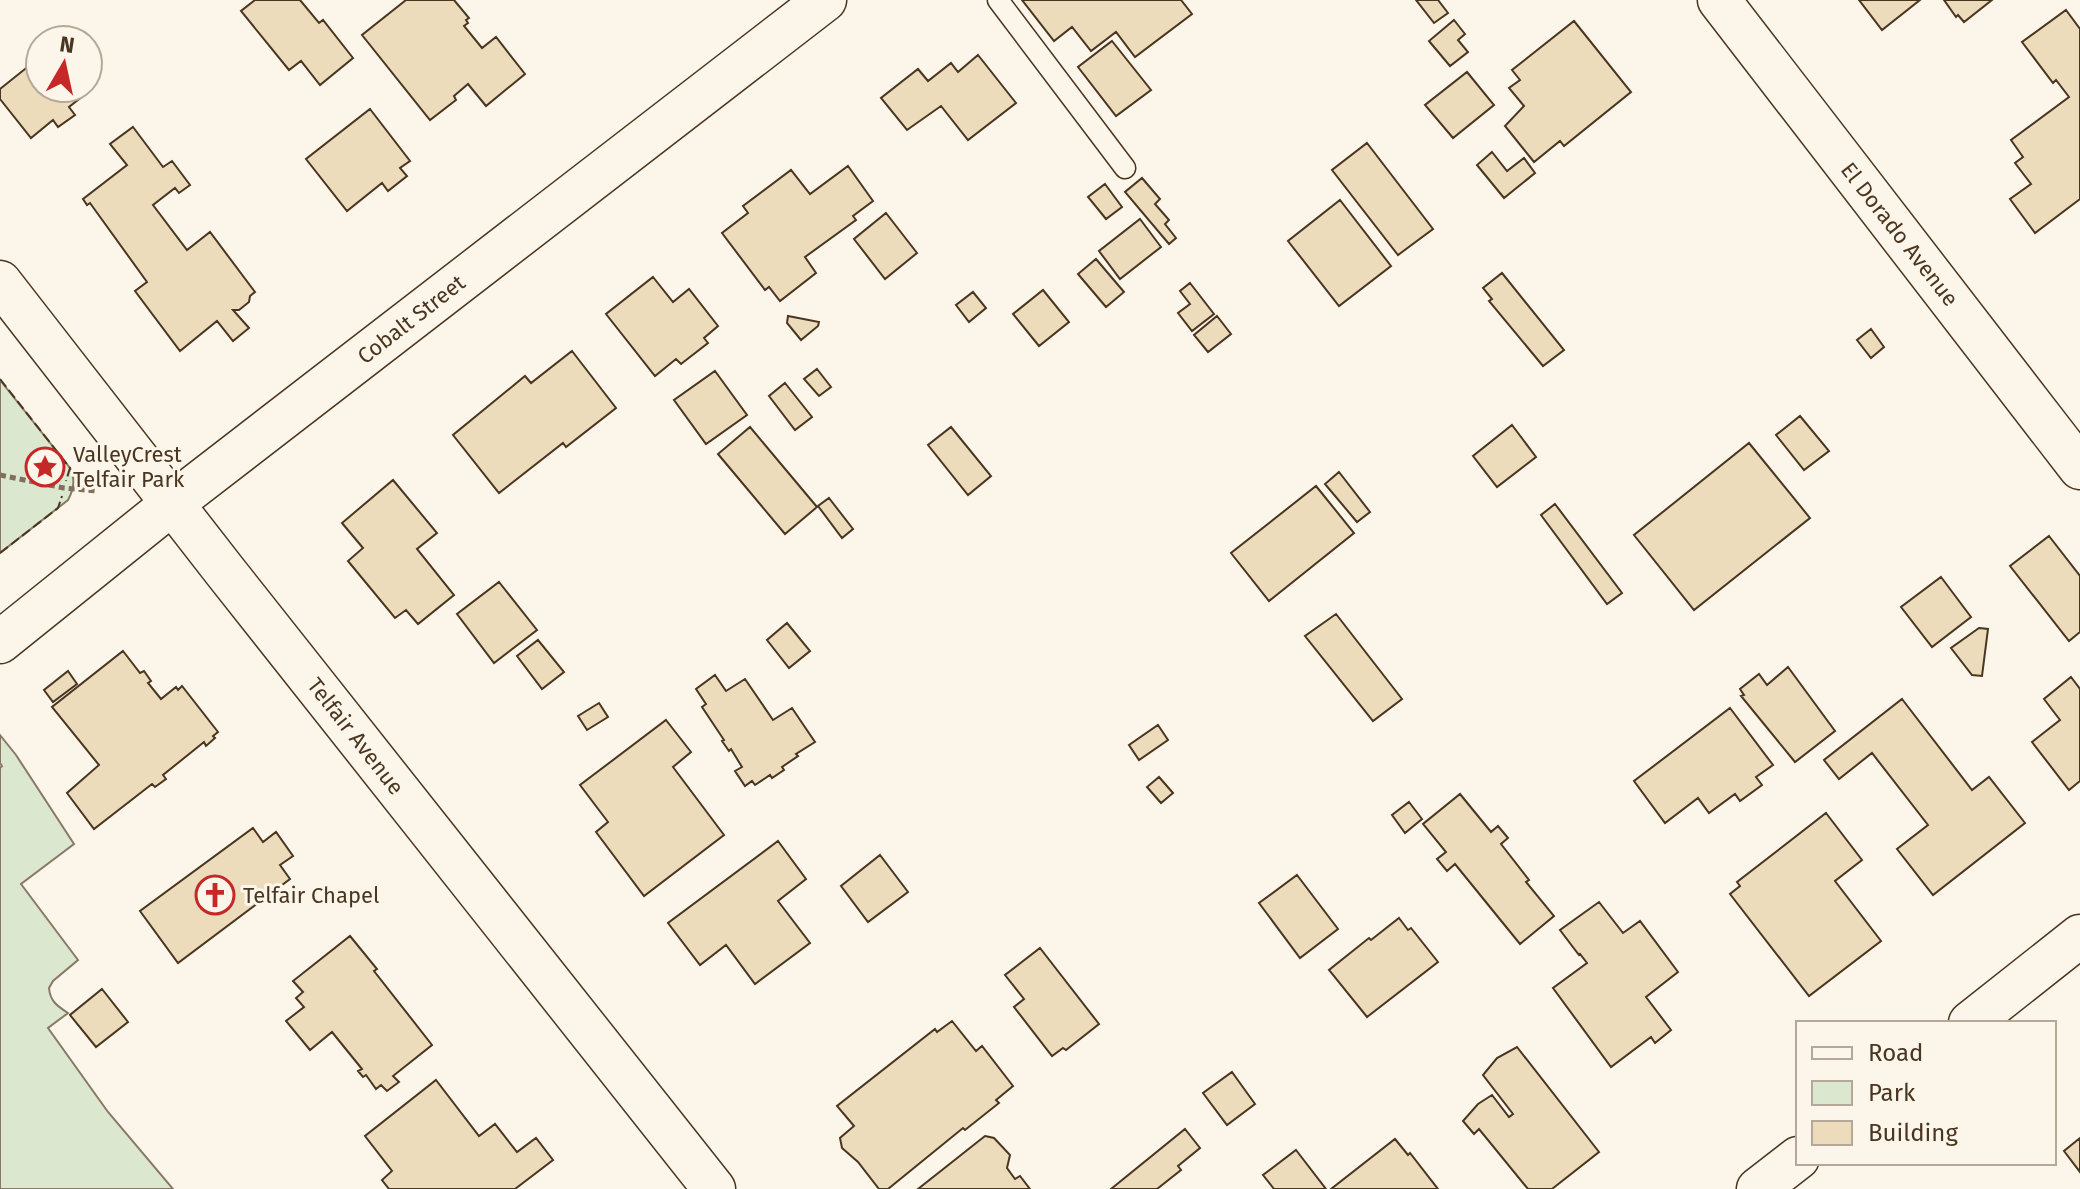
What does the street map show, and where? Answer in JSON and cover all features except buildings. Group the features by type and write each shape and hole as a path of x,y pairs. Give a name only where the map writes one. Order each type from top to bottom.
{"street":[{"name":"Cobalt Street","path":"0,642 173,503 825,0"},
{"name":"El Dorado Avenue","path":"1719,0 2080,468"},
{"name":"Telfair Avenue","path":"0,282 714,1189"},
{"path":"1973,1021 2080,936"},
{"path":"1758,1189 1796,1160"}],"lane":[{"path":"998,0 1125,168"}],"path":[{"path":"0,475 73,490 96,491"}],"green space":[{"path":"0,380 70,468 74,480 68,500 0,553"},
{"path":"0,735 74,844 21,884 78,960 49,988 55,1003 68,1013 48,1028 108,1112 173,1189 0,1189"}],"fence":[{"path":"0,379 70,468 66,481"},
{"path":"0,553 58,508 62,496"}],"place":[{"name":"ValleyCrest Telfair Park","path":"45,467"},
{"name":"Telfair Chapel","path":"215,895"}]}
